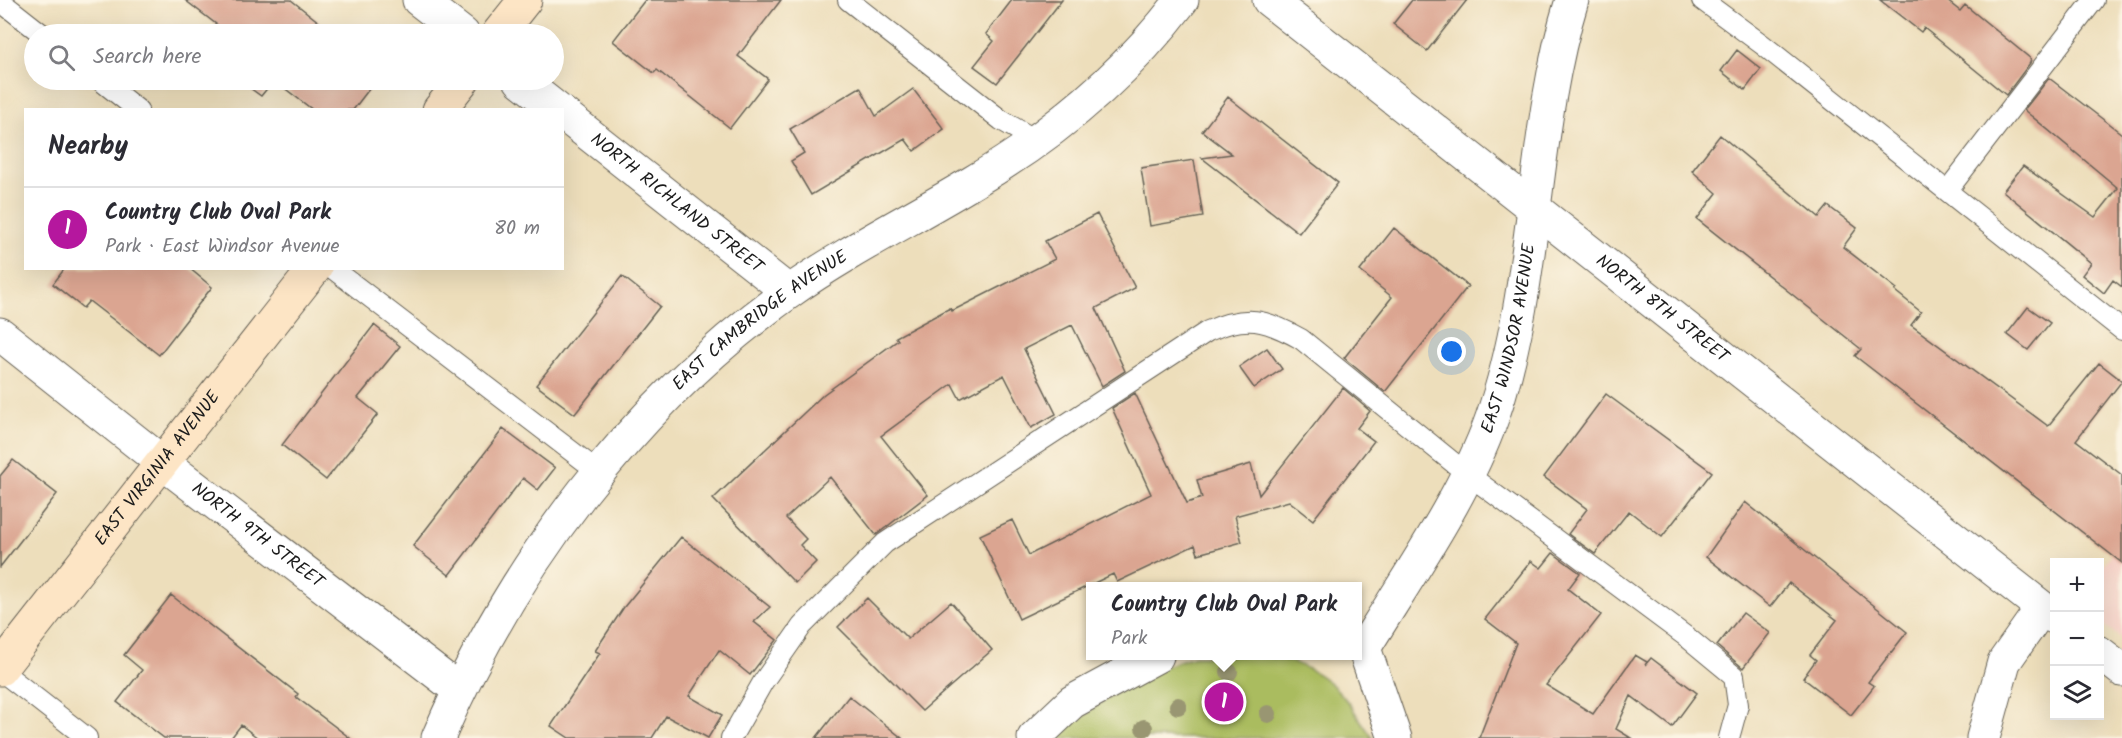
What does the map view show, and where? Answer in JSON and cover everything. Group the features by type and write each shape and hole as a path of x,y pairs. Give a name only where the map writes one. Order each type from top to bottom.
{"street":[{"path":"419,0 450,24"},
{"path":"506,24 525,0"},
{"name":"EAST CAMBRIDGE AVENUE","path":"438,738 459,690 520,582 600,473 651,413 712,352 789,292 1037,141 1127,63 1182,0"},
{"name":"NORTH 8TH STREET","path":"1269,0 2048,613"},
{"name":"EAST WINDSOR AVENUE","path":"1362,645 1430,541 1491,419 1507,365 1522,294 1553,76 1572,0"},
{"path":"441,108 455,90"},
{"path":"533,90 555,108"},
{"name":"NORTH RICHLAND STREET","path":"564,115 789,292"},
{"name":"EAST VIRGINIA AVENUE","path":"0,670 313,270"},
{"name":"NORTH 9TH STREET","path":"0,334 163,463 459,690"},
{"path":"1983,738 2004,662 2048,613"},
{"name":"EAST WINDSOR AVENUE","path":"1362,650 1395,738"},
{"path":"2104,656 2122,670"},
{"path":"1034,738 1072,702 1150,660"}],"lane":[{"path":"848,0 1001,120 1037,141"},
{"path":"1702,0 1763,45 2122,330"},
{"path":"1947,191 2094,0"},
{"path":"0,1 29,24"},
{"path":"113,90 135,108"},
{"path":"335,270 600,473"},
{"path":"731,738 763,682 802,626 885,543 1178,349 1208,331 1231,321 1256,320 1275,324 1301,339 1466,473 1688,638 1734,676 1738,705 1729,738"},
{"path":"0,670 87,738"}],"shaded area":[{"path":"2122,541 2122,639 2104,625 2104,565"}],"green space":[{"path":"1181,660 1285,660 1298,664 1330,683 1348,702 1373,738 1056,738 1104,701 1138,679"}],"building":[{"path":"185,0 291,0 319,22 317,24 216,24"},
{"path":"645,0 781,0 738,56 768,79 730,128 657,70 654,73 613,41"},
{"path":"1012,0 1062,0 997,83 974,66 994,41 986,34"},
{"path":"1412,0 1467,0 1427,51 1393,24"},
{"path":"1880,0 1946,0 1960,11 1965,5 2031,59 2030,63 2006,95 1924,28 1921,32"},
{"path":"1737,50 1761,69 1745,90 1721,71"},
{"path":"2049,78 2122,134 2122,287 2113,280 2104,293 2082,275 2091,263 2003,191 2023,166 2095,217 2118,188 2024,110"},
{"path":"860,87 876,116 913,89 944,129 914,151 905,139 811,195 791,161 804,153 790,129"},
{"path":"253,90 266,90 261,96"},
{"path":"287,90 368,90 355,108 310,108"},
{"path":"1228,97 1338,183 1299,233 1202,158 1232,154 1202,131"},
{"path":"1720,135 1819,217 1828,206 1857,228 1843,247 1897,289 1895,291 1921,312 1911,325 2048,426 2099,363 2122,381 2076,440 2122,475 2122,563 1855,356 1861,349 1697,219 1717,193 1692,171"},
{"path":"1194,160 1203,217 1150,226 1141,168"},
{"path":"1097,214 1135,288 1096,308 1125,371 1102,386 1072,325 1024,349 1056,414 1031,428 1004,375 960,399 952,384 881,436 928,495 876,535 830,477 786,518 806,539 800,545 816,562 795,583 713,499 824,394 898,340 896,337 950,308 952,311 1055,259 1045,241"},
{"path":"1394,228 1468,286 1385,392 1344,358 1392,297 1360,271"},
{"path":"64,270 191,270 212,287 159,355 89,301 83,308 53,284"},
{"path":"622,276 660,306 575,414 536,385"},
{"path":"2028,307 2050,323 2028,350 2007,334"},
{"path":"374,325 400,346 358,398 378,414 326,480 282,445"},
{"path":"1267,348 1282,369 1254,388 1239,367"},
{"path":"1343,388 1370,411 1357,428 1374,441 1313,520 1289,501 1235,516 1242,542 1198,554 1195,545 1117,582 1113,574 1096,582 1086,582 1086,587 1019,619 980,535 1012,520 1029,555 1151,494 1112,408 1135,393 1187,503 1202,498 1197,480 1251,464 1259,495"},
{"path":"1606,394 1712,472 1662,537 1629,511 1595,554 1568,534 1587,509 1544,477"},
{"path":"503,429 555,468 538,490 523,478 449,575 413,546"},
{"path":"13,460 57,494 0,567 0,476"},
{"path":"1745,502 1907,632 1868,682 1874,686 1851,715 1803,678 1816,660 1810,655 1837,620 1789,583 1770,607 1706,557"},
{"path":"681,537 770,607 754,622 777,640 750,675 719,650 689,696 722,715 708,738 666,716 652,738 569,738 551,726 600,653 595,651 624,607"},
{"path":"1553,553 1580,573 1568,589 1601,615 1546,685 1593,714 1635,655 1647,662 1645,665 1651,658 1697,693 1672,727 1631,696 1616,729 1631,738 1479,738 1516,643 1485,619 1531,561 1541,568"},
{"path":"171,595 298,694 296,697 350,738 258,738 241,725 231,738 164,738 117,702 142,670 124,655"},
{"path":"867,598 908,639 951,602 992,650 922,711 838,627"},
{"path":"1743,613 1770,633 1743,668 1717,646"},
{"path":"849,696 902,738 816,738"}],"place":[{"name":"Country Club Oval Park","path":"1224,702"}]}
